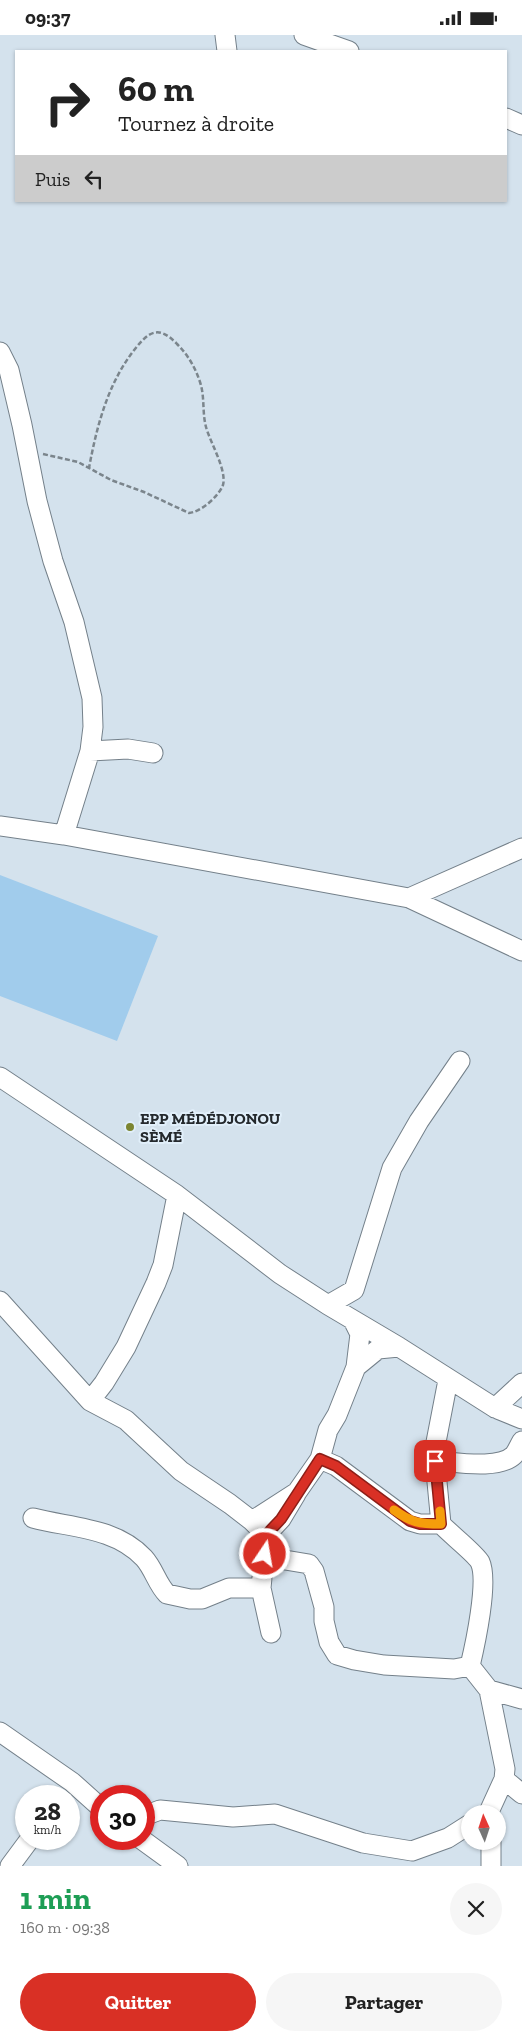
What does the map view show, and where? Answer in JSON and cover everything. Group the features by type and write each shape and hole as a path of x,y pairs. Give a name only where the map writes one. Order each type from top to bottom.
{"street":[{"path":"225,35 227,50"},
{"path":"304,35 346,50"},
{"path":"507,119 522,125"},
{"path":"0,352 9,370 37,501 53,561 74,622 92,698 93,727 90,751 64,835"},
{"path":"90,751 128,749 153,753"},
{"path":"0,826 64,835 409,898 522,951"},
{"path":"409,898 522,848"},
{"path":"370,1330 360,1311 354,1290 392,1168 419,1121 460,1061"},
{"path":"0,1077 177,1195 280,1274 496,1409 522,1419"},
{"path":"90,1401 104,1383 126,1347 156,1283 163,1265 177,1195"},
{"path":"328,1305 354,1290"},
{"path":"0,1301 90,1401 126,1420 181,1471 230,1504 266,1535"},
{"path":"271,1633 261,1588 266,1535 281,1519 320,1459 328,1430 337,1415 356,1367 360,1334 352,1319"},
{"path":"356,1367 378,1349 399,1347"},
{"path":"448,1379 436,1442 435,1461 441,1524 476,1557 481,1564 484,1581 478,1629 470,1666"},
{"path":"104,1383 126,1420"},
{"path":"496,1409 522,1383"},
{"path":"435,1461 489,1464 502,1462 514,1454 522,1441"},
{"path":"320,1459 336,1466 410,1521 420,1524 441,1524"},
{"path":"252,1521 297,1492"},
{"path":"33,1518 98,1532 129,1545 148,1563 166,1594 190,1599 202,1599 229,1589 261,1588"},
{"path":"265,1554 278,1559 309,1564 314,1571 324,1607 324,1621 329,1642 338,1655 384,1665 454,1669 470,1666"},
{"path":"470,1666 489,1690 505,1769 504,1779 492,1805"},
{"path":"489,1690 522,1699"},
{"path":"0,1732 62,1785"},
{"path":"504,1779 522,1794"},
{"path":"155,1812 160,1810 233,1817 275,1814 408,1859 461,1830"},
{"path":"155,1849 178,1866"},
{"path":"10,1866 22,1850"},
{"path":"491,1850 491,1866"}],"path":[{"path":"26,450 78,462 89,468 111,480 151,495 189,513 195,512 202,507 223,485 223,473 204,420 201,384 187,354 169,335 156,331 146,336 116,376 96,431 89,468"}],"shaded area":[{"path":"0,875 158,936 117,1041 0,996"}],"slow traffic":[{"path":"394,1510 410,1521 420,1524 441,1524 440,1511"}],"place":[{"name":"EPP MÉDÉDJONOU SÈMÉ","path":"130,1127"}],"route":[{"path":"265,1554 266,1535 281,1519 320,1459 336,1466 410,1521 420,1524 441,1524 435,1461"}]}
